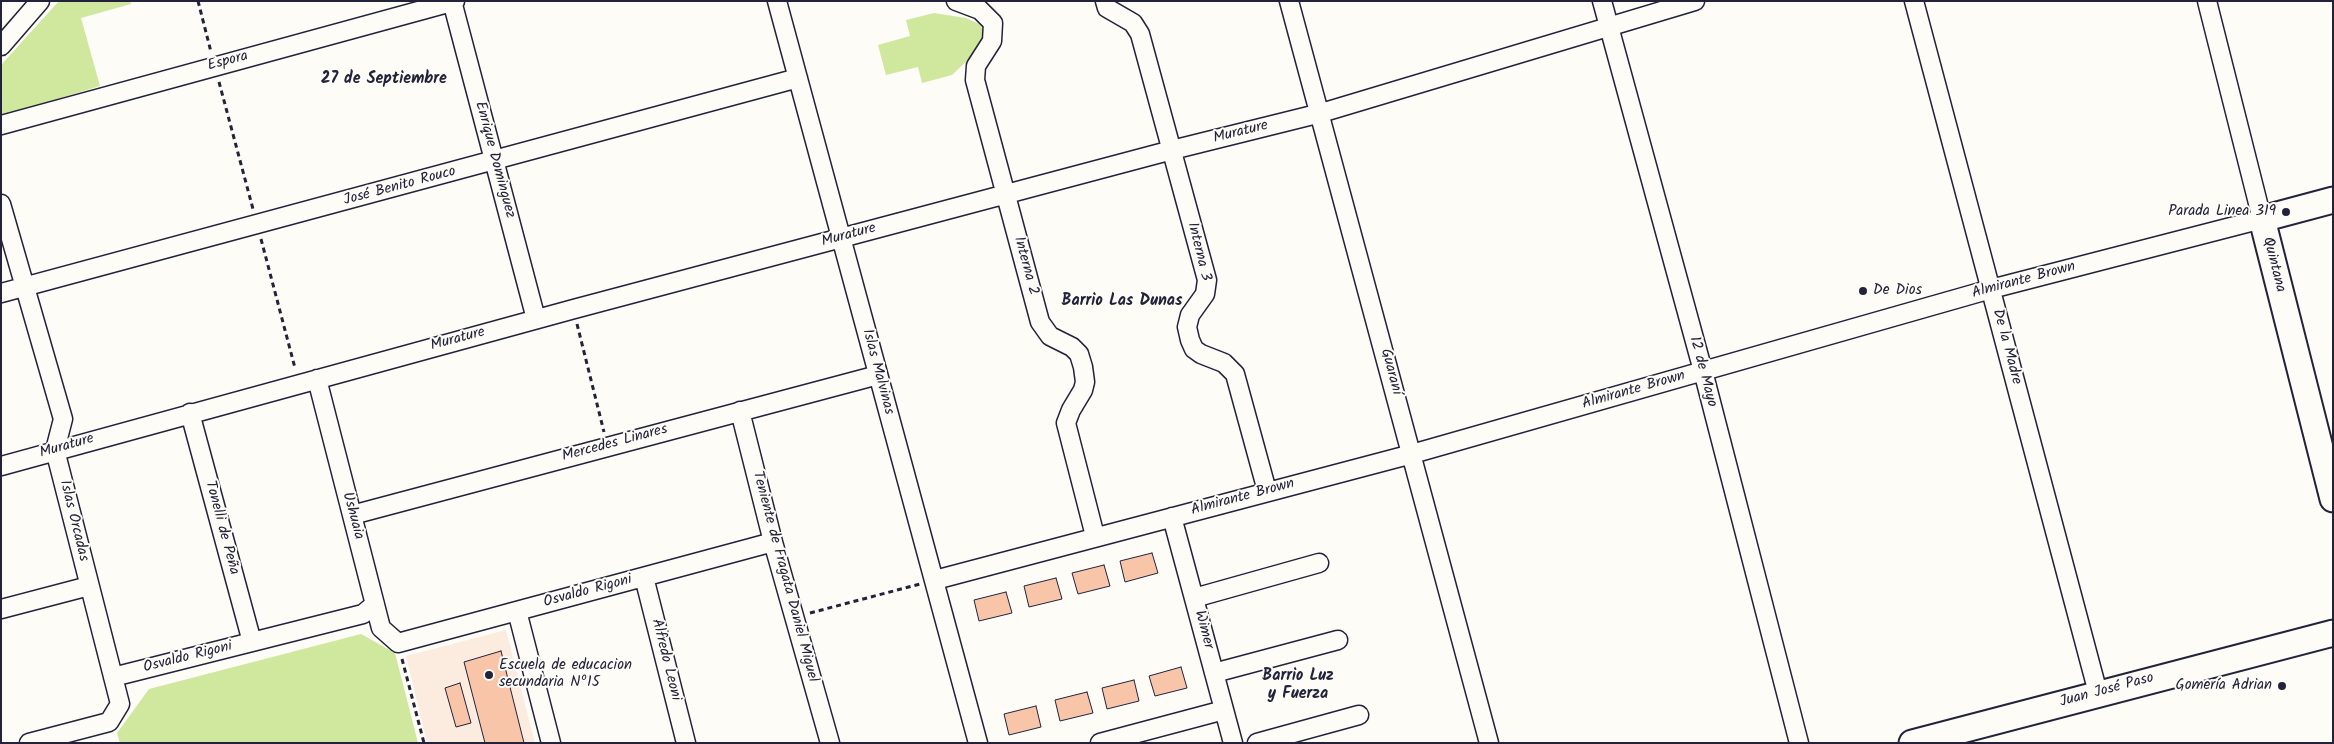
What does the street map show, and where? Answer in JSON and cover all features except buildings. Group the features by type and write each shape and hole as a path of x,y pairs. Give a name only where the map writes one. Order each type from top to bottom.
{"main road":[{"name":"Almirante Brown","path":"2262,219 2333,200"},
{"name":"Quintana","path":"2262,219 2333,499"},
{"name":"Juan José Paso","path":"1912,743 2333,633"}],"street":[{"path":"1,46 40,1"},
{"name":"Islas Malvinas","path":"777,1 978,743"},
{"name":"Interna 2","path":"956,1 980,10 993,23 992,41 974,72 1006,195 1040,322 1050,336 1072,347 1079,354 1083,367 1086,382 1067,417 1066,423 1095,536"},
{"name":"Interna 3","path":"1105,1 1107,8 1133,22 1140,34 1207,280 1205,294 1190,315 1187,328 1190,340 1194,349 1201,354 1224,363 1235,374 1267,491"},
{"name":"Guaraní","path":"1289,1 1321,113 1489,743"},
{"name":"12 de Mayo","path":"1602,1 1702,371 1799,743"},
{"name":"Murature","path":"1,466 536,319 1172,150 1321,113 1695,1"},
{"name":"De la Madre","path":"1914,1 2098,693"},
{"name":"Quintana","path":"2207,1 2262,219"},
{"name":"Espora","path":"1,125 453,2"},
{"name":"Enrique Dominguez","path":"453,2 536,319"},
{"name":"José Benito Rouco","path":"1,293 798,78"},
{"name":"Islas Orcadas","path":"1,204 63,419 55,450 120,704 109,722 29,743"},
{"name":"Almirante Brown","path":"935,580 1095,536 1412,454 1990,289 2262,219"},
{"name":"Mercedes Linares","path":"352,515 878,375"},
{"name":"Ushuaia","path":"316,379 382,628 401,643"},
{"name":"Teniente de Fragata Daniel Miguel","path":"740,411 773,542 830,743"},
{"name":"Tonelli de Peña","path":"190,413 252,642"},
{"name":"Wimer","path":"1172,517 1233,743"},
{"name":"Osvaldo Rigoni","path":"401,643 773,542"},
{"path":"1194,598 1320,563"},
{"name":"Alfredo Leoni","path":"644,577 686,743"},
{"path":"1,609 89,586"},
{"name":"Osvaldo Rigoni","path":"113,676 363,614 375,604"},
{"path":"517,611 551,743"},
{"path":"1214,673 1338,640"},
{"path":"1100,743 1224,710"},
{"path":"1257,743 1360,715"}],"path":[{"path":"198,1 299,383"},
{"path":"574,309 608,446"},
{"path":"795,617 935,580"},
{"path":"401,643 424,743"}],"shaded area":[{"path":"506,630 535,743 427,743 406,656"}],"green space":[{"path":"59,1 130,1 131,4 81,18 100,86 1,116 1,65"},
{"path":"934,13 966,18 979,24 984,31 984,41 975,53 952,75 922,83 918,67 886,75 878,45 910,36 906,20"},
{"path":"361,634 395,653 418,743 120,743 117,733 149,689"}],"place":[{"name":"Parada Linea 319","path":"2286,212"},
{"name":"De Dios","path":"1863,291"},
{"name":"Escuela de educacion secundaria Nº15","path":"489,675"},
{"name":"Gomería Adrian","path":"2282,686"}],"district":[{"name":"27 de Septiembre","path":"384,80"},
{"name":"Barrio Las Dunas","path":"1122,302"},
{"name":"Barrio Luz y Fuerza","path":"1298,686"}]}
